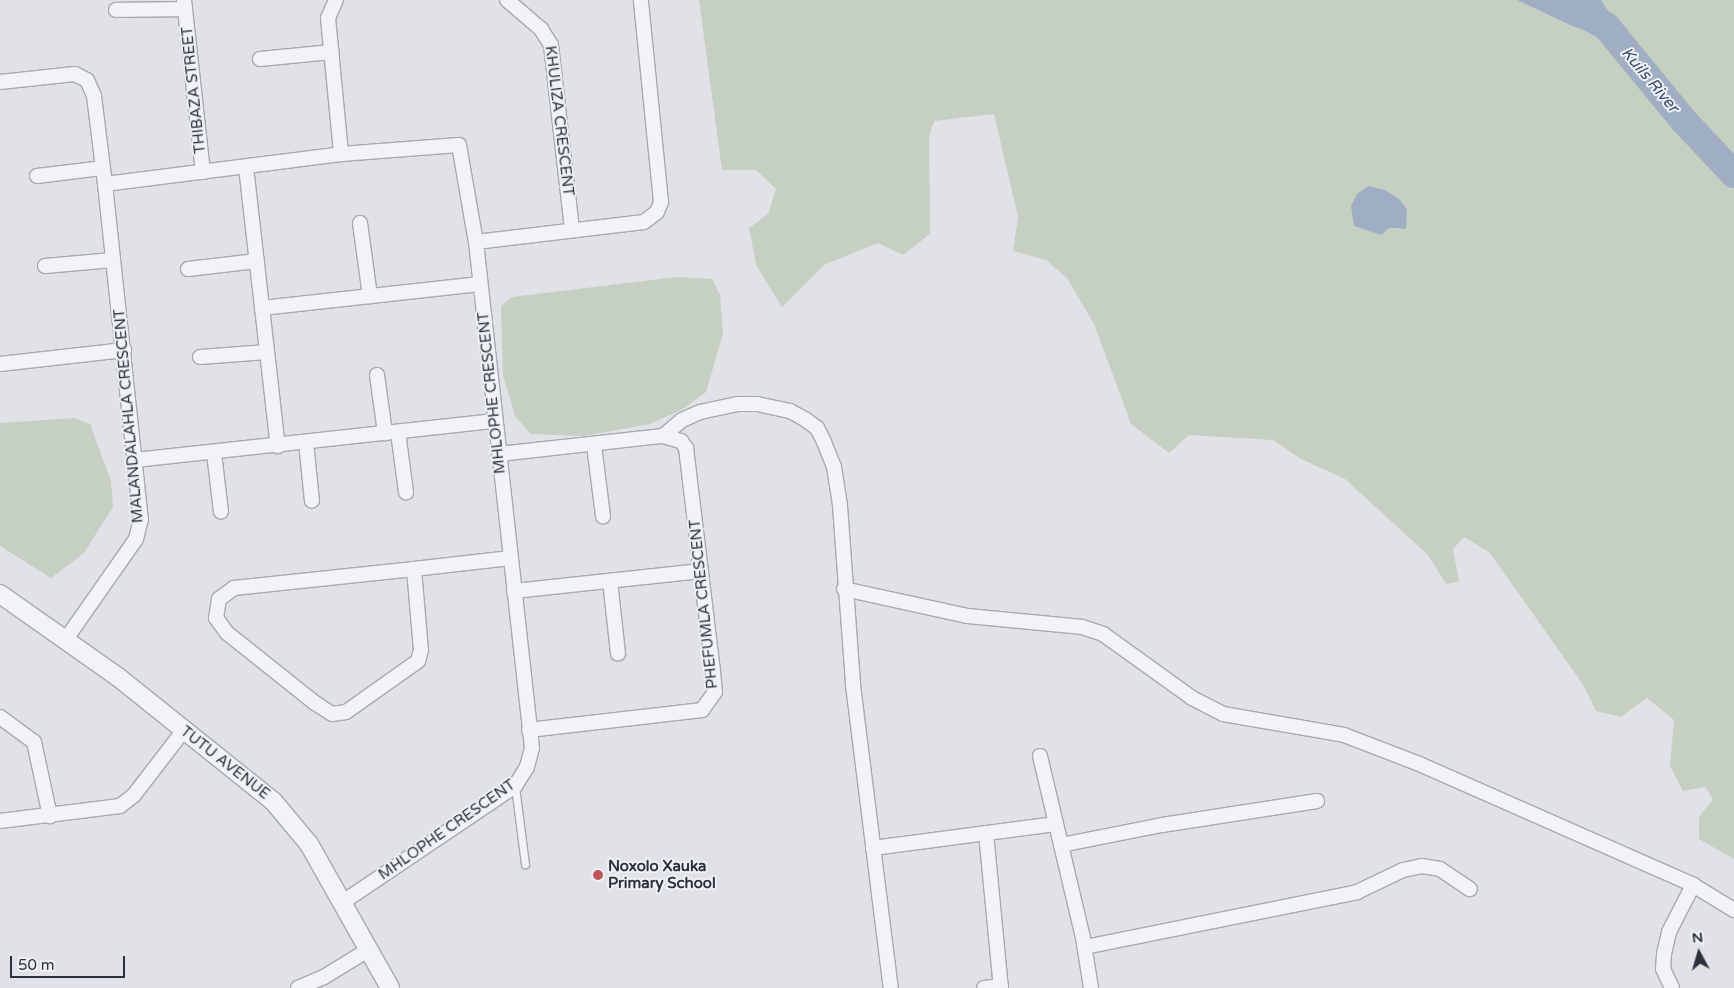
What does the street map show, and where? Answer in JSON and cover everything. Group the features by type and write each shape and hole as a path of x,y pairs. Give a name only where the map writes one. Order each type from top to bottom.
{"street":[{"path":"336,0 328,18 341,154"},
{"name":"KHULIZA CRESCENT","path":"508,0 541,29 551,45 572,230"},
{"path":"476,242 644,222 653,217 660,205 641,0"},
{"name":"THIBAZA STREET","path":"116,10 184,4 203,172"},
{"path":"260,59 332,52"},
{"name":"MALANDALAHLA CRESCENT","path":"0,82 75,74 87,80 94,96 105,184 124,350 140,530 66,639"},
{"name":"MHLOPHE CRESCENT","path":"105,184 341,154 459,145 476,242 529,730 530,760 515,786 343,902"},
{"path":"246,167 278,446"},
{"path":"37,176 102,168"},
{"path":"360,223 370,296"},
{"path":"45,266 113,260"},
{"path":"188,269 257,261"},
{"path":"262,308 480,284"},
{"path":"0,364 124,350"},
{"path":"200,357 267,352"},
{"path":"377,375 406,492"},
{"path":"499,454 663,436 682,420 738,404 768,406 790,411 817,428 834,467 839,496 844,589 891,988"},
{"path":"135,460 214,454 495,421"},
{"name":"PHEFUMLA CRESCENT","path":"529,730 697,711 707,706 715,692 686,448 677,438 663,436"},
{"path":"306,442 312,501"},
{"path":"594,445 603,516"},
{"path":"214,454 221,512"},
{"path":"414,568 421,650 418,660 346,712 332,714 320,707 227,633 216,618 219,599 234,588 414,568 510,558"},
{"path":"514,591 701,570"},
{"path":"610,581 618,654"},
{"path":"844,589 968,616 1082,627 1103,634 1192,698 1223,714 1344,735 1508,800 1580,837 1693,886 1734,910"},
{"name":"TUTU AVENUE","path":"0,594 66,639 184,730 258,788 286,815 309,844 390,988"},
{"path":"0,716 34,742 50,816"},
{"path":"0,821 50,816 126,803 184,730"},
{"path":"1040,756 1085,946 1091,988"},
{"path":"1061,845 1162,825 1317,801"},
{"path":"873,848 1055,824"},
{"path":"984,988 1001,987 986,833"},
{"path":"1085,946 1357,892 1403,870 1422,866 1440,869 1470,889"},
{"path":"1672,988 1663,969 1664,954 1669,932 1693,886"},
{"path":"298,988 324,977 368,950"}],"lane":[{"path":"515,786 525,864"}],"green space":[{"path":"699,0 1517,0 1572,26 1616,22 1601,0 1734,0 1734,859 1699,839 1699,817 1713,799 1705,787 1683,791 1670,766 1674,720 1647,698 1621,717 1596,711 1582,683 1489,552 1464,537 1453,549 1459,582 1446,584 1428,555 1345,479 1301,459 1273,440 1189,435 1169,453 1131,424 1094,324 1067,278 1046,260 1013,251 1018,217 994,114 934,121 929,136 930,234 903,255 878,243 824,265 782,307 756,265 749,228 768,214 776,189 756,170 722,170","holes":["1385,190 1407,209 1399,230 1389,228"]},
{"path":"676,277 712,279 720,295 723,334 706,392 683,409 650,424 584,436 531,434 515,416 503,375 501,306 512,297"},
{"path":"74,418 90,424 111,481 113,507 84,553 51,578 0,546 0,423"}],"water":[{"path":"1517,0 1601,0 1616,22 1606,37 1572,26"},
{"path":"1368,186 1385,190 1398,198 1407,209 1406,229 1389,228 1381,235 1354,226 1351,206 1357,194"}],"waterway":[{"name":"Kuils River","path":"1556,0 1606,26 1684,121 1734,174"}],"place":[{"name":"Noxolo Xauka Primary School","path":"598,875"}]}
